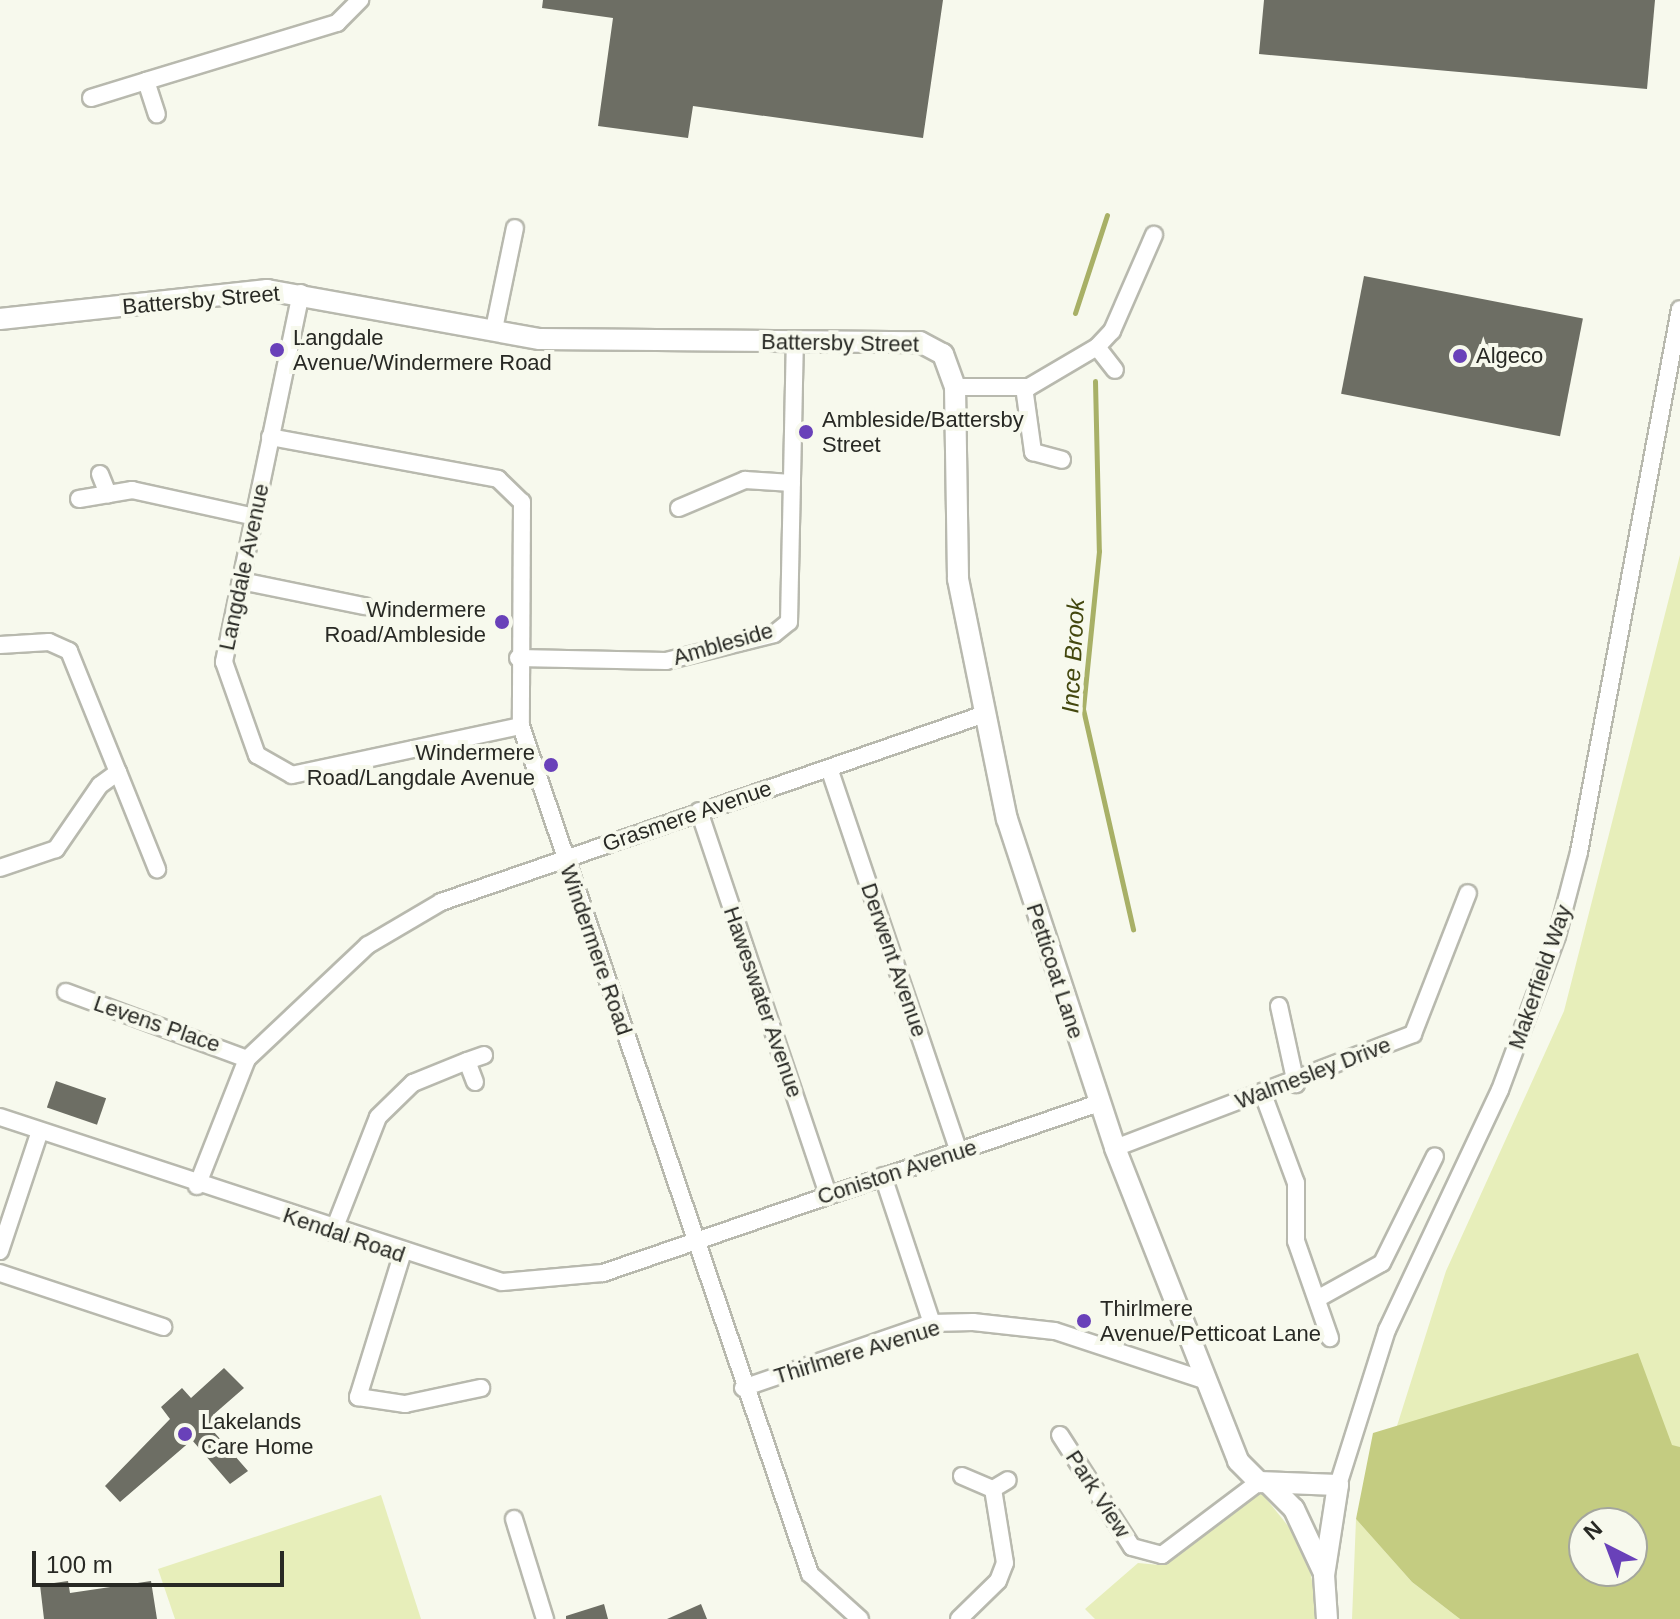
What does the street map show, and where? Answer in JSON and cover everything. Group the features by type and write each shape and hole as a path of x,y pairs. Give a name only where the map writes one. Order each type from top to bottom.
{"street":[{"path":"91,98 337,23 360,0"},
{"path":"146,81 157,114"},
{"path":"494,329 515,228"},
{"path":"955,387 1024,387 1097,347 1112,331 1154,235"},
{"name":"Battersby Street","path":"0,319 301,293 540,339 920,342 943,354"},
{"name":"Langdale Avenue","path":"301,293 241,581 226,675 257,755 273,770 292,775 521,726"},
{"name":"Makerfield Way","path":"1327,1619 1324,1575 1330,1514 1387,1330 1500,1090 1557,936 1680,309"},
{"name":"Ambleside","path":"518,658 666,661 774,634 789,622 794,592 792,483 795,341"},
{"path":"1097,347 1115,370"},
{"name":"Petticoat Lane","path":"943,354 955,387 953,514 982,715 1007,819 1099,1103 1204,1380 1238,1461 1294,1509"},
{"path":"1024,387 1033,452 1062,460"},
{"name":"Windermere Road","path":"270,437 513,488 524,511 518,658 521,726 743,1388 810,1574 860,1619"},
{"path":"100,474 108,494"},
{"path":"679,508 745,480 792,483"},
{"path":"79,499 132,490 255,517"},
{"path":"241,581 364,606"},
{"path":"0,645 49,642 69,651 157,869"},
{"name":"Grasmere Avenue","path":"197,1186 247,1059 368,945 441,902 982,715"},
{"name":"Derwent Avenue","path":"829,768 959,1152"},
{"path":"0,868 56,849 100,785 118,772"},
{"name":"Haweswater Avenue","path":"699,811 827,1192"},
{"name":"Walmesley Drive","path":"1115,1148 1296,1084 1413,1034 1468,893"},
{"name":"Levens Place","path":"66,992 247,1059"},
{"path":"1279,1006 1296,1084"},
{"path":"333,1232 378,1117 413,1083 484,1055"},
{"path":"467,1061 475,1082"},
{"path":"1263,1094 1296,1183 1296,1241 1330,1338"},
{"name":"Coniston Avenue","path":"694,1242 827,1192 959,1152 1099,1103"},
{"name":"Kendal Road","path":"0,1117 333,1232 487,1280 552,1280 603,1273 694,1242"},
{"path":"0,1251 40,1131"},
{"path":"1317,1299 1362,1280 1382,1263 1435,1156"},
{"path":"883,1176 932,1323"},
{"path":"402,1255 358,1397 405,1404 481,1388"},
{"path":"0,1273 163,1327"},
{"name":"Thirlmere Avenue","path":"743,1388 932,1323 1055,1331 1204,1380"},
{"name":"Park View","path":"1060,1435 1132,1547 1162,1555 1264,1483"},
{"path":"962,1476 993,1489"},
{"path":"993,1489 1008,1480"},
{"path":"1264,1483 1338,1485"},
{"path":"959,1619 992,1589 1005,1563 993,1489"},
{"path":"1294,1509 1330,1514"},
{"path":"1294,1509 1324,1575"},
{"path":"514,1519 545,1619"}],"green space":[{"path":"1680,555 1680,1447 1396,1429 1446,1271 1564,1011"},
{"path":"1638,1353 1672,1445 1680,1447 1680,1619 1460,1619 1412,1582 1356,1519 1373,1433"},
{"path":"1260,1491 1305,1547 1320,1619 1095,1619 1085,1609 1138,1563 1159,1565"},
{"path":"381,1495 421,1619 175,1619 158,1569"},
{"path":"1356,1519 1412,1582 1460,1619 1352,1619"}],"building":[{"path":"543,0 943,0 923,138 693,106 688,138 598,126 613,18 542,8"},
{"path":"1264,0 1655,0 1647,89 1259,54"},
{"name":"Algeco","path":"1364,276 1583,319 1560,436 1341,394"},
{"path":"56,1081 106,1098 97,1125 47,1107"},
{"name":"Lakelands Care Home","path":"224,1368 244,1388 213,1415 221,1425 214,1432 248,1471 230,1484 192,1440 120,1502 105,1486 170,1419 161,1407 182,1388 191,1398"},
{"path":"68,1581 70,1593 151,1581 157,1619 44,1619 40,1585"},
{"path":"604,1604 608,1619 566,1619 566,1616"},
{"path":"701,1604 707,1619 667,1619"}],"waterway":[{"name":"Ince Brook","path":"1075,313 1107,215"},
{"name":"Ince Brook","path":"1095,381 1099,551 1083,709 1133,929"}],"place":[{"name":"Langdale Avenue/Windermere Road","path":"277,350"},
{"name":"Algeco","path":"1460,356"},
{"name":"Ambleside/Battersby Street","path":"806,432"},
{"name":"Windermere Road/Ambleside","path":"502,622"},
{"name":"Windermere Road/Langdale Avenue","path":"551,765"},
{"name":"Thirlmere Avenue/Petticoat Lane","path":"1084,1321"},
{"name":"Lakelands Care Home","path":"185,1434"}]}
